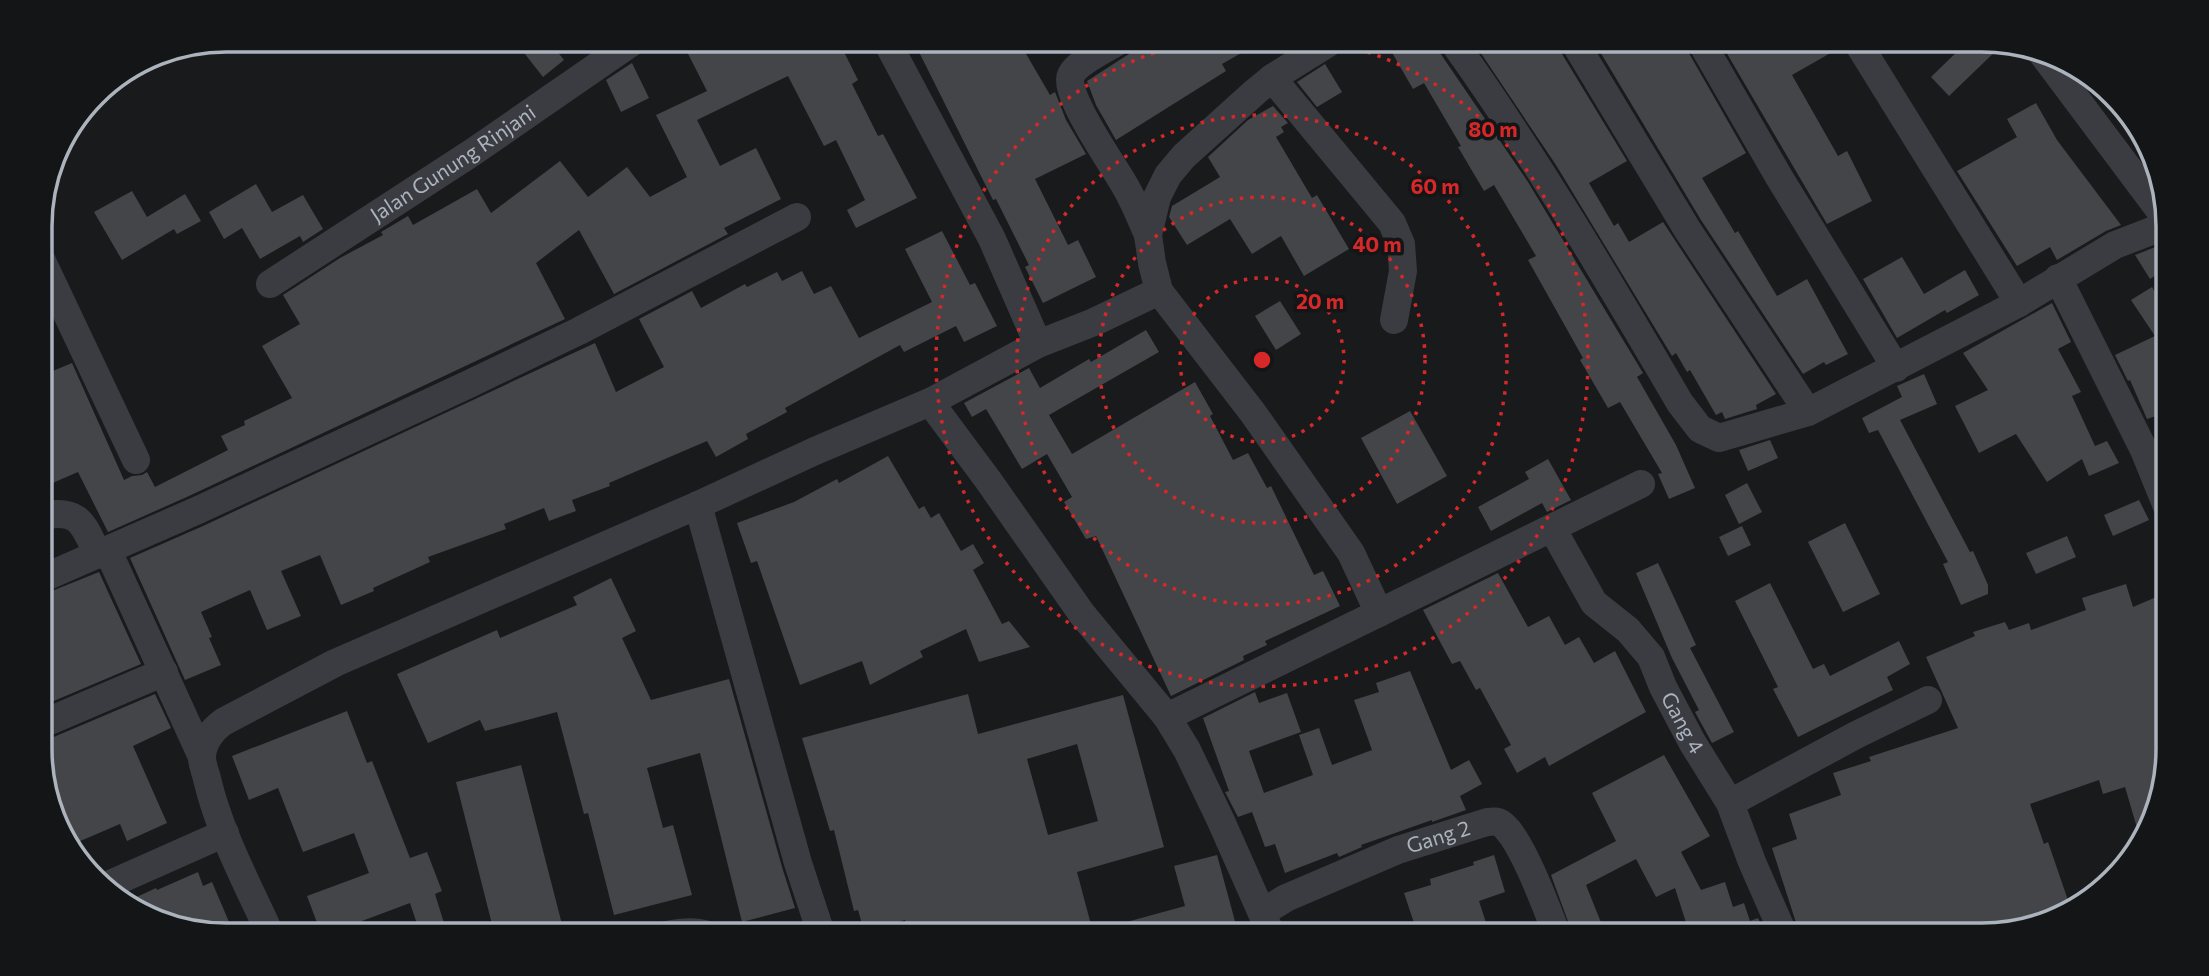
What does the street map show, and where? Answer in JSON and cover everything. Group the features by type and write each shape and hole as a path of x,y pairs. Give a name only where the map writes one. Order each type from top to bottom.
{"street":[{"path":"1101,52 1078,67 1070,76 1070,89 1126,187 1148,235 1158,291 1253,413 1351,553 1378,613"},
{"path":"1148,235 1157,197 1168,175 1184,156 1272,78 1313,52"},
{"path":"1461,52 1628,314 1680,403 1700,429 1720,438 1808,412 2019,303 2115,245 2156,228"},
{"path":"1580,52 1687,229 1808,412"},
{"path":"1707,52 1779,177 1896,368"},
{"path":"1863,52 2019,303"},
{"name":"Jalan Gunung Rinjani","path":"271,284 473,152 617,53"},
{"path":"893,53 992,239 1038,344"},
{"path":"2053,68 2155,207"},
{"path":"1272,78 1392,223 1401,244 1403,271 1394,320"},
{"path":"52,574 567,337 797,217"},
{"path":"2058,278 2144,450 2156,480"},
{"path":"53,283 136,460"},
{"path":"202,757 207,740 223,722 324,669 930,402 1038,344 1094,322 1158,291"},
{"path":"930,402 1082,614 1167,716 1210,797 1268,923"},
{"path":"1167,716 1641,484"},
{"path":"698,505 817,923"},
{"path":"52,513 61,512 78,520 103,553 164,672 202,757 225,833 265,923"},
{"name":"Gang 4","path":"1552,528 1594,604 1628,630 1651,656 1663,687 1692,742 1730,803 1779,923"},
{"path":"52,720 164,672"},
{"path":"1730,803 1928,700"},
{"name":"Gang 2","path":"1269,923 1286,898 1398,850 1487,822 1499,822 1509,830 1531,870 1552,923"},
{"path":"115,882 225,833"}],"building":[{"path":"1242,52 1222,64 1226,71 1116,140 1096,105 1087,81 1129,54"},
{"path":"1392,52 1440,52 1528,182 1643,373 1637,377 1676,445 1695,488 1669,499 1658,474 1662,473 1620,402 1608,408 1580,360 1583,358 1528,260 1536,256 1494,185 1484,191 1424,83 1413,89"},
{"path":"1480,52 1561,52 1627,161 1589,183 1614,226 1618,223 1629,242 1663,222 1776,394 1756,405 1757,409 1725,419 1722,412 1716,415 1690,370 1687,372 1676,353 1672,356 1556,165"},
{"path":"1600,52 1688,52 1746,153 1702,178 1777,296 1807,279 1848,354 1826,365 1824,362 1803,374 1701,220"},
{"path":"1726,52 1832,52 1792,75 1838,156 1847,151 1872,201 1827,224"},
{"path":"1957,52 1994,53 1949,96 1931,77"},
{"path":"524,53 558,53 564,60 543,77"},
{"path":"687,53 844,53 858,80 852,84 878,136 883,134 917,198 856,228 847,210 865,200 836,140 824,146 788,76 697,120 720,166 756,148 781,199 724,228 728,234 614,294 579,230 536,263 565,319 108,532 78,472 52,483 53,371 72,363 124,480 147,472 155,487 228,450 221,436 245,425 244,421 292,398 262,346 300,324 283,295 340,258 383,235 381,232 408,216 413,225 477,189 491,213 560,161 588,197 627,167 650,197 687,177 656,115 707,91"},
{"path":"919,53 1025,53 1050,95 1055,92 1066,120 1086,154 1035,179 1068,245 1078,240 1096,277 1043,303 1025,267 1029,265 996,199 993,200"},
{"path":"632,63 649,98 621,112 606,80"},
{"path":"1325,64 1342,92 1317,107 1297,82"},
{"path":"2036,103 2057,140 2121,225 2057,260 2050,247 2017,266 1957,171 2017,137 2007,119"},
{"path":"1273,106 1288,123 1281,127 1284,132 1276,137 1312,198 1317,195 1349,249 1304,276 1281,236 1252,254 1230,219 1187,245 1169,217 1172,206 1220,177 1208,157 1248,120"},
{"path":"256,184 272,212 303,195 323,229 303,242 300,236 260,259 242,228 224,239 209,212"},
{"path":"132,191 147,217 185,194 201,221 177,234 174,229 122,260 94,212"},
{"path":"942,231 970,285 975,283 997,326 964,342 956,326 904,352 900,345 785,408 787,412 746,434 748,439 716,457 707,441 609,483 610,486 572,500 576,511 549,521 544,508 504,524 506,529 428,557 430,562 341,605 320,555 281,571 301,616 267,630 250,590 201,612 221,665 185,680 130,558 595,343 616,392 664,367 639,319 692,291 701,308 745,284 747,287 777,272 782,281 802,271 814,294 831,286 859,338 932,302 905,249"},
{"path":"2156,247 2156,275 2150,279 2135,255"},
{"path":"1902,257 1924,294 1965,270 1979,295 1947,313 1945,310 1897,338 1863,279"},
{"path":"2152,287 2156,293 2156,416 2147,419 2130,380 2128,381 2115,355 2155,336 2131,300"},
{"path":"1280,301 1301,334 1276,350 1255,316"},
{"path":"2052,303 2071,342 2058,349 2081,392 2072,396 2095,446 2107,441 2119,463 2089,476 2082,459 2047,482 2016,434 1979,453 1955,406 1988,390 1963,353"},
{"path":"1146,330 1159,352 1049,415 1072,454 1195,382 1213,414 1210,416 1233,460 1248,453 1267,488 1271,486 1314,575 1323,571 1340,606 1265,641 1267,645 1243,656 1244,660 1171,696 1096,536 1086,539 1064,502 1072,497 1047,454 1022,469 986,409 972,417 964,403 1029,368 1040,388"},
{"path":"1924,374 1937,404 1900,420 1970,552 1973,551 1988,585 1988,594 1961,605 1943,564 1948,562 1878,430 1869,433 1862,418 1902,397 1897,386"},
{"path":"1410,411 1447,476 1397,504 1361,438"},
{"path":"1770,440 1778,458 1748,471 1739,450"},
{"path":"888,456 919,509 924,506 931,518 939,513 961,551 973,544 984,563 973,570 1002,624 1009,621 1030,647 979,662 966,629 920,651 923,657 870,685 862,661 800,685 757,561 751,563 737,523 794,502 837,479 839,483"},
{"path":"1548,459 1571,500 1547,512 1542,503 1491,531 1478,507 1529,479 1525,472"},
{"path":"1747,483 1762,512 1739,524 1725,495"},
{"path":"2139,500 2149,520 2113,536 2104,515"},
{"path":"1845,523 1880,594 1843,612 1808,542"},
{"path":"1742,526 1751,545 1728,556 1719,537"},
{"path":"2067,536 2076,557 2036,574 2026,553"},
{"path":"1658,563 1696,645 1690,648 1734,732 1712,743 1695,712 1699,710 1672,658 1636,573"},
{"path":"99,572 141,664 52,702 52,591"},
{"path":"1498,573 1528,627 1549,616 1565,645 1579,637 1594,663 1615,651 1646,712 1549,766 1545,757 1517,773 1504,749 1511,745 1480,688 1476,690 1460,661 1452,664 1423,610"},
{"path":"611,578 636,631 622,638 651,700 729,679 795,908 742,922 700,753 647,768 663,828 673,825 692,895 614,915 588,813 584,814 557,712 485,731 480,720 428,743 397,674 497,630 500,638 577,605 573,597"},
{"path":"1770,583 1813,669 1824,664 1830,676 1899,641 1910,664 1887,677 1893,690 1798,737 1773,689 1778,687 1735,601"},
{"path":"2126,584 2133,607 2156,597 2155,772 2147,805 2137,828 2125,787 2103,794 2099,780 2030,804 2044,844 2048,842 2068,901 2059,906 2016,920 1994,923 1796,923 1772,848 1797,839 1789,814 1841,795 1833,773 1871,761 1869,757 1958,728 1926,657 1975,636 1973,632 2005,622 2009,630 2029,623 2031,630 2086,610 2082,598"},
{"path":"1410,671 1451,770 1469,760 1482,784 1460,796 1466,810 1361,845 1362,847 1339,857 1337,853 1285,873 1275,844 1265,847 1252,812 1238,817 1225,792 1229,791 1203,718 1255,692 1259,703 1287,693 1301,732 1249,751 1264,793 1313,775 1299,735 1319,728 1332,765 1372,750 1354,700 1379,692 1376,683"},
{"path":"155,694 171,728 133,746 167,823 127,841 120,824 79,841 58,794 52,738"},
{"path":"968,694 978,734 1123,695 1164,847 1077,872 1091,923 906,923 905,920 894,923 862,923 858,910 854,911 834,830 830,831 802,738","holes":["1077,744 1098,821 1048,835 1027,759"]},
{"path":"347,711 367,763 372,761 410,858 427,852 442,891 435,894 444,923 417,923 410,903 357,923 317,923 307,896 369,873 354,833 303,852 278,788 249,800 232,756"},
{"path":"1664,755 1710,836 1681,852 1701,890 1725,882 1733,907 1744,903 1750,921 1758,918 1760,923 1686,923 1675,888 1656,897 1636,859 1586,885 1601,923 1569,923 1551,875 1616,841 1592,793"},
{"path":"521,765 562,923 492,923 456,782"},
{"path":"1217,855 1235,923 1123,923 1185,906 1174,866"},
{"path":"1494,855 1505,892 1479,901 1486,923 1414,923 1404,893 1431,885 1430,879 1474,865 1473,862"},
{"path":"198,872 203,886 212,882 229,923 182,918 136,897 156,888 157,890"}]}
